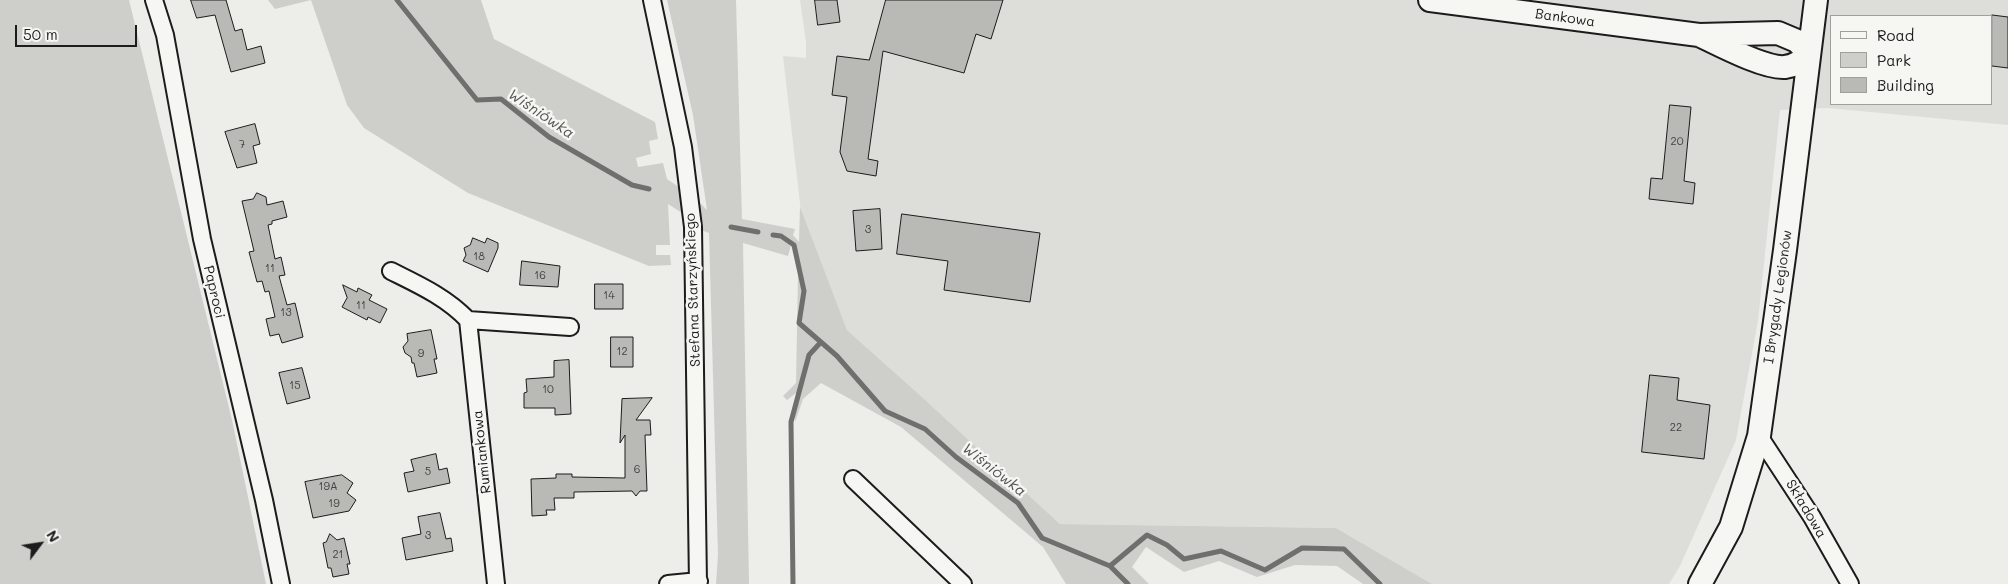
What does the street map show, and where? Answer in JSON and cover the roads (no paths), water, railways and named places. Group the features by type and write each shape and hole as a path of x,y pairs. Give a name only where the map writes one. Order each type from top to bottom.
{"street":[{"name":"Paproci","path":"154,0 165,36 202,239 264,500 281,584"},
{"name":"Stefana Starzyńskiego","path":"652,0 678,118 693,227 698,582"},
{"name":"Bankowa","path":"1430,0 1700,35 1778,33 1797,41 1809,54"},
{"name":"Bankowa","path":"1778,33 1799,22 1815,1"},
{"name":"I Brygady Legionów","path":"1700,584 1731,527 1759,436 1815,1"},
{"name":"Bankowa","path":"1700,35 1733,51 1775,67 1788,78 1803,104"},
{"path":"1775,67 1797,64 1809,54"},
{"path":"391,271 442,297 456,307 468,320 570,327"},
{"name":"Rumiankowa","path":"468,320 496,584"},
{"name":"Składowa","path":"1759,436 1812,517 1850,584"},
{"path":"853,479 954,581"},
{"path":"668,584 698,582"}],"waterway":[{"name":"Wiśniówka","path":"397,0 477,100 501,99 549,137 632,185 649,189"},
{"name":"Wiśniówka","path":"731,227 758,232"},
{"name":"Wiśniówka","path":"773,235 781,236 794,245 804,291 799,323 837,356 885,411 925,429 956,457 1018,503 1042,538 1110,566 1147,535 1167,545 1184,559 1221,551 1265,570 1302,548 1344,549 1380,584"},
{"path":"793,584 791,422 809,355 821,342"},
{"path":"1110,566 1128,584"}]}
